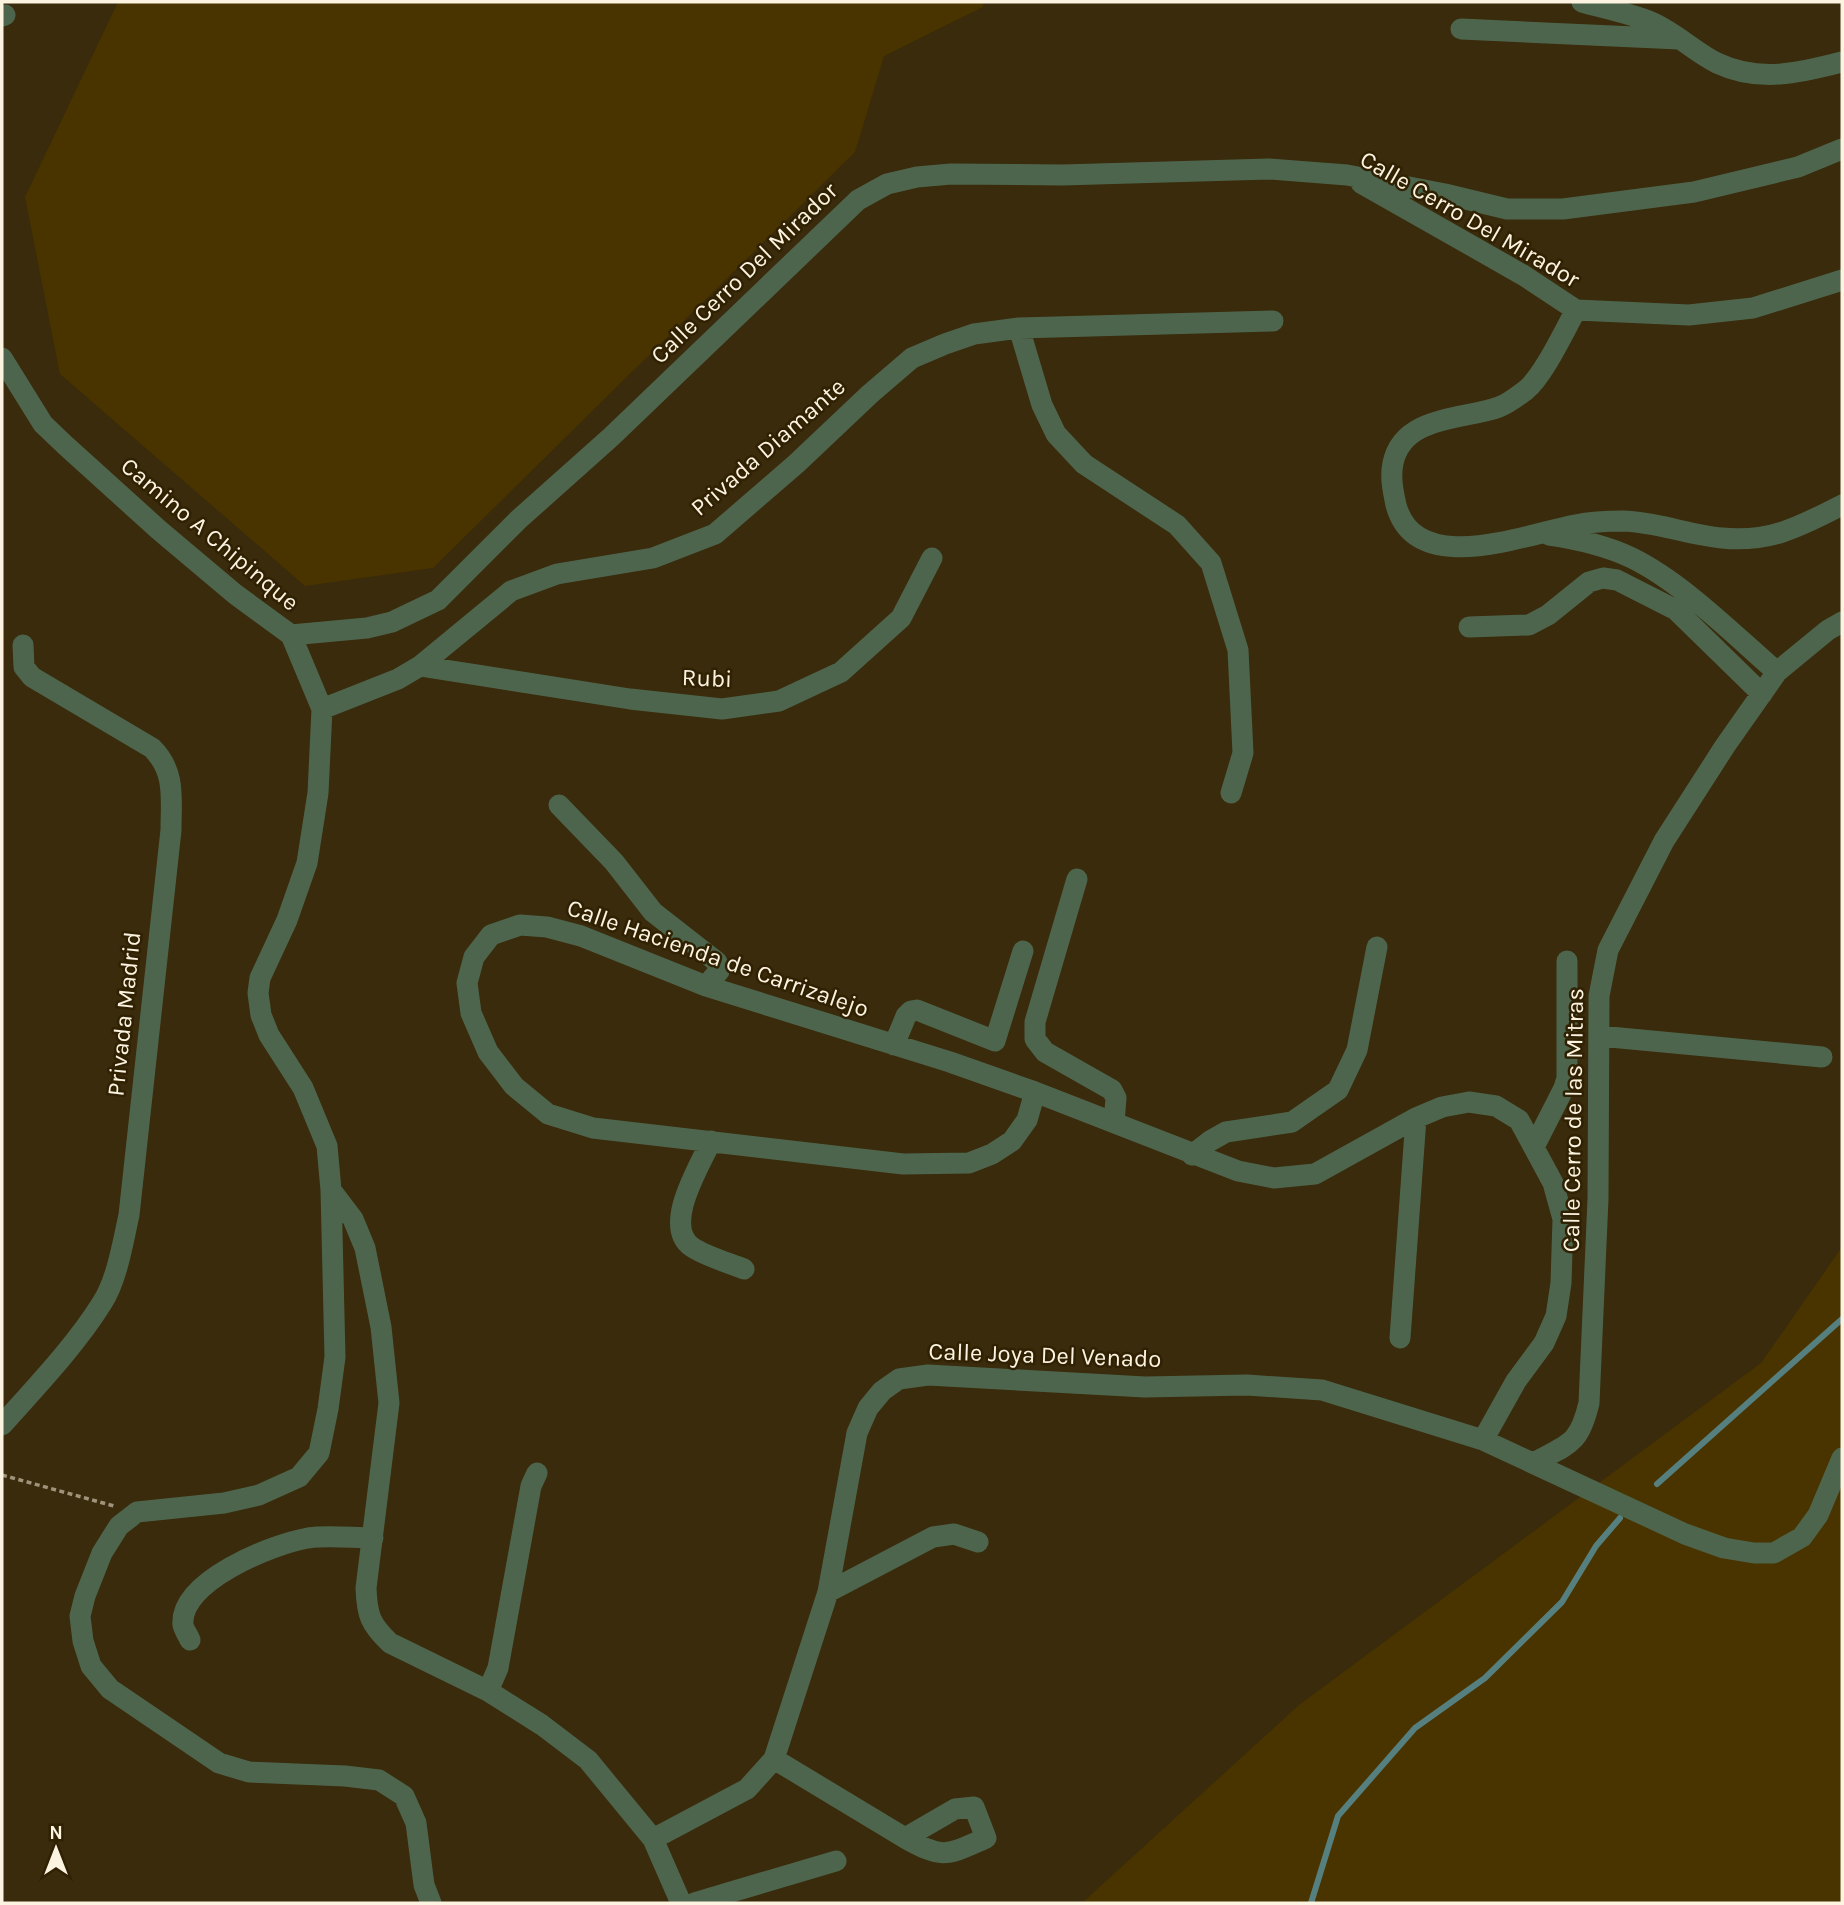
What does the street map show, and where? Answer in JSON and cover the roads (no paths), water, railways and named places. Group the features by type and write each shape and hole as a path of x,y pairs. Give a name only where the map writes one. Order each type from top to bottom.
{"street":[{"path":"1582,2 1650,21 1716,62 1748,74 1805,72 1842,62"},
{"path":"1461,29 1684,40"},
{"path":"1347,175 1507,209 1563,209 1694,192 1798,167 1842,149"},
{"name":"Calle Cerro Del Mirador","path":"291,635 367,628 392,622 438,600 518,520 611,437 858,200 887,184 951,174 1062,176 1269,169 1347,175 1523,275 1576,310"},
{"path":"1842,280 1753,308 1689,315 1576,310 1528,389 1501,407 1431,422 1403,441 1393,462 1392,490 1400,519 1419,537 1449,547 1481,547 1577,525 1623,521 1721,538 1757,539 1794,529 1842,505"},
{"name":"Privada Diamante","path":"322,709 398,679 419,666 511,591 557,574 653,558 715,534 912,358 945,344 974,334 1019,328 1273,321"},
{"path":"1019,328 1042,405 1056,434 1084,464 1177,525 1211,563 1238,650 1243,752 1231,793"},
{"name":"Camino A Chipinque","path":"2,358 43,424 159,530 235,594 291,635 322,709 318,793 307,863 287,920 260,978 258,993 261,1015 269,1035 303,1088 327,1146 331,1190 335,1357 319,1452 299,1477 259,1495 224,1503 137,1512 119,1526 102,1553 85,1597 80,1616 83,1641 91,1666 110,1689 219,1763 249,1772 379,1780 404,1796 415,1823 424,1885 431,1903"},
{"path":"1540,533 1581,540 1632,558 1685,593 1777,673"},
{"name":"Rubi","path":"419,666 630,699 722,709 779,701 841,673 901,618 932,558"},
{"path":"1469,627 1529,625 1548,615 1589,582 1603,578 1616,580 1676,610 1762,694"},
{"name":"Calle Cerro de las Mitras","path":"1533,1463 1571,1443 1583,1428 1589,1403 1598,1199 1599,996 1608,950 1664,841 1762,694 1777,673 1828,629 1842,622"},
{"name":"Privada Madrid","path":"2,1425 50,1370 103,1302 119,1258 129,1215 171,830 171,780 163,760 152,748 32,677 24,667 23,645"},
{"path":"559,805 614,862 653,912 717,962 719,971 706,986"},
{"path":"1077,879 1035,1022 1035,1040 1045,1052 1112,1090 1116,1098 1114,1123"},
{"name":"Calle Hacienda de Carrizalejo","path":"1035,1091 1027,1119 1012,1142 970,1163 903,1164 593,1128 548,1114 514,1086 488,1052 471,1013 467,983 474,957 491,935 520,925 547,927 581,936 706,986 1035,1091 1238,1171 1274,1178 1315,1174 1416,1118 1442,1107 1469,1102 1496,1105 1519,1120 1553,1183 1563,1219 1561,1283 1556,1316 1544,1343 1516,1381 1483,1440"},
{"path":"1192,1155 1226,1132 1292,1122 1338,1090 1357,1050 1377,947"},
{"path":"894,1045 911,1010 995,1041 1023,951"},
{"path":"1534,1147 1567,1078 1567,961"},
{"path":"1599,1036 1822,1057"},
{"path":"1400,1338 1416,1118"},
{"path":"710,1142 682,1208 679,1228 691,1247 744,1269"},
{"path":"331,1190 353,1219 365,1248 381,1327 389,1403 366,1588 367,1613 377,1631 390,1643 488,1690 588,1760 653,1839 681,1903"},
{"name":"Calle Joya Del Venado","path":"653,1839 747,1789 774,1759 828,1592 858,1433 868,1408 882,1391 899,1379 928,1375 1145,1387 1248,1385 1309,1388 1483,1440 1685,1534 1724,1548 1754,1553 1773,1553 1802,1537 1818,1515 1842,1458"},
{"path":"488,1690 498,1668 531,1486 537,1473"},
{"path":"828,1592 877,1569 933,1537 954,1534 978,1542"},
{"path":"190,1640 183,1628 184,1612 208,1581 259,1552 309,1538 373,1538"},
{"path":"774,1759 905,1838"},
{"path":"694,1903 836,1861"}],"waterway":[{"path":"1657,1484 1842,1319"},
{"path":"1311,1903 1338,1816 1415,1728 1485,1678 1562,1602 1596,1546 1620,1518"}]}
